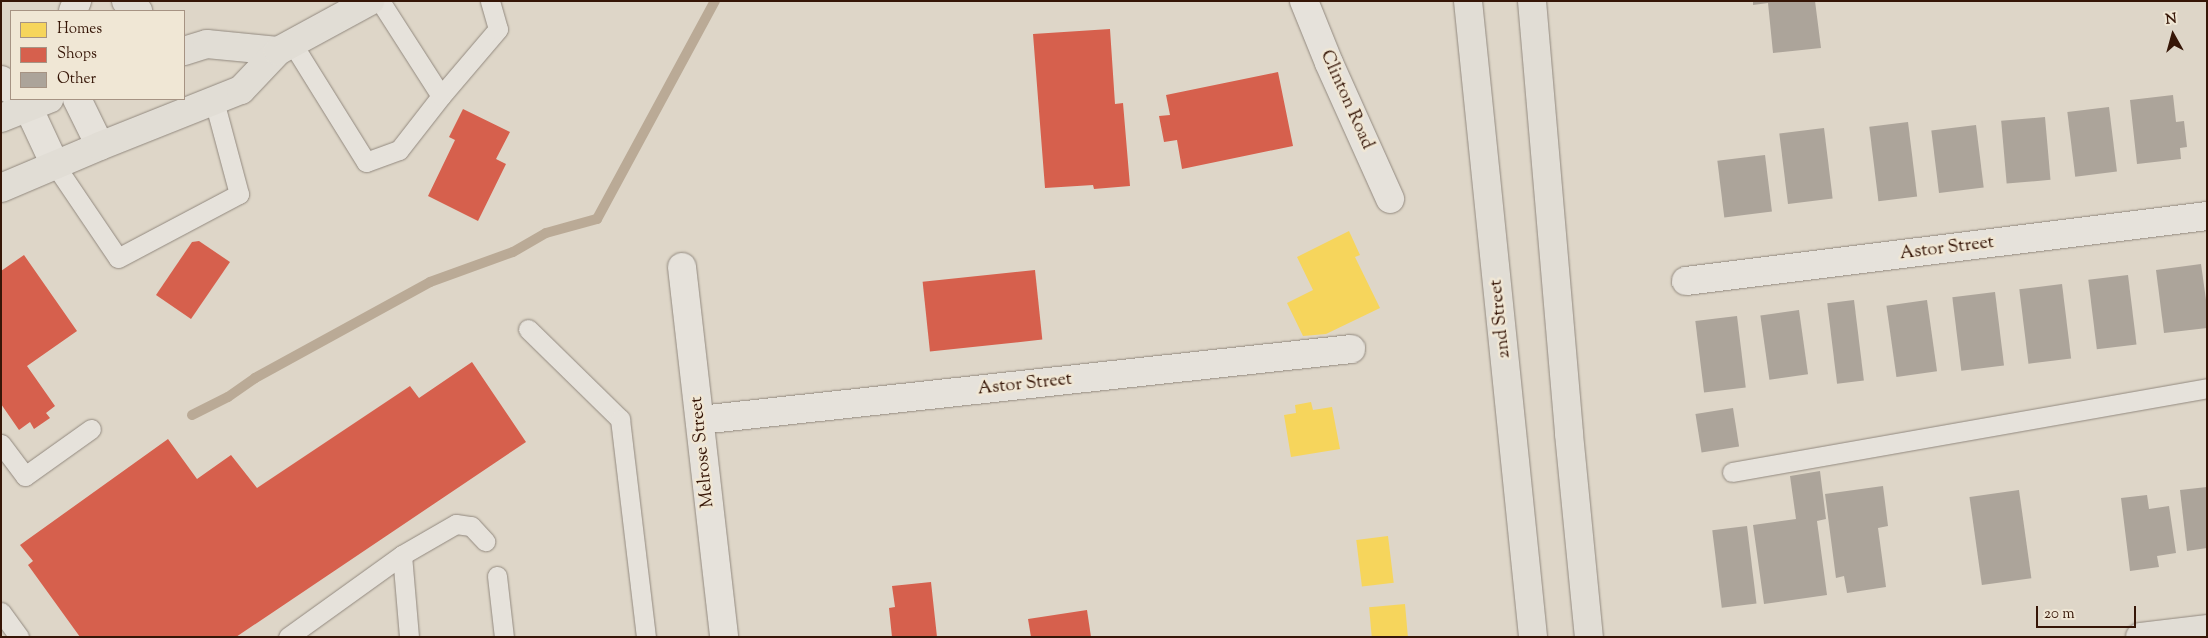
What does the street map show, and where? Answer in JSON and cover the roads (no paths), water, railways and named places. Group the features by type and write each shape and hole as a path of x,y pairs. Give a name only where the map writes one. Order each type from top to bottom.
{"main road":[{"path":"126,1 137,10"},
{"path":"1,188 241,90 285,47 370,1"},
{"name":"2nd Street","path":"1468,1 1533,637"},
{"path":"1532,1 1569,434 1590,637"},
{"path":"191,45 285,47"},
{"path":"1,118 26,100"},
{"path":"2140,637 2207,629"}],"street":[{"name":"Clinton Road","path":"1304,1 1328,63 1390,199"},
{"path":"27,100 55,165"},
{"path":"77,100 100,146"},
{"name":"Astor Street","path":"1686,281 2207,216"},
{"name":"Melrose Street","path":"682,267 724,637"},
{"name":"Astor Street","path":"700,420 1351,350"}],"lane":[{"path":"380,1 441,96"},
{"path":"285,47 366,162 399,150 441,96 498,29 490,1"},
{"path":"55,165 118,258 239,194 214,101"},
{"path":"528,330 620,419 646,637"},
{"path":"1732,472 2207,388"},
{"path":"1,444 25,476 91,429"},
{"path":"288,637 402,555 456,524 471,526 485,541"},
{"path":"402,555 409,637"},
{"path":"497,576 504,637"},
{"path":"1,612 19,637"}],"waterway":[{"path":"192,415 228,397 255,378 430,282 513,252 546,233 597,219 715,1"}]}
